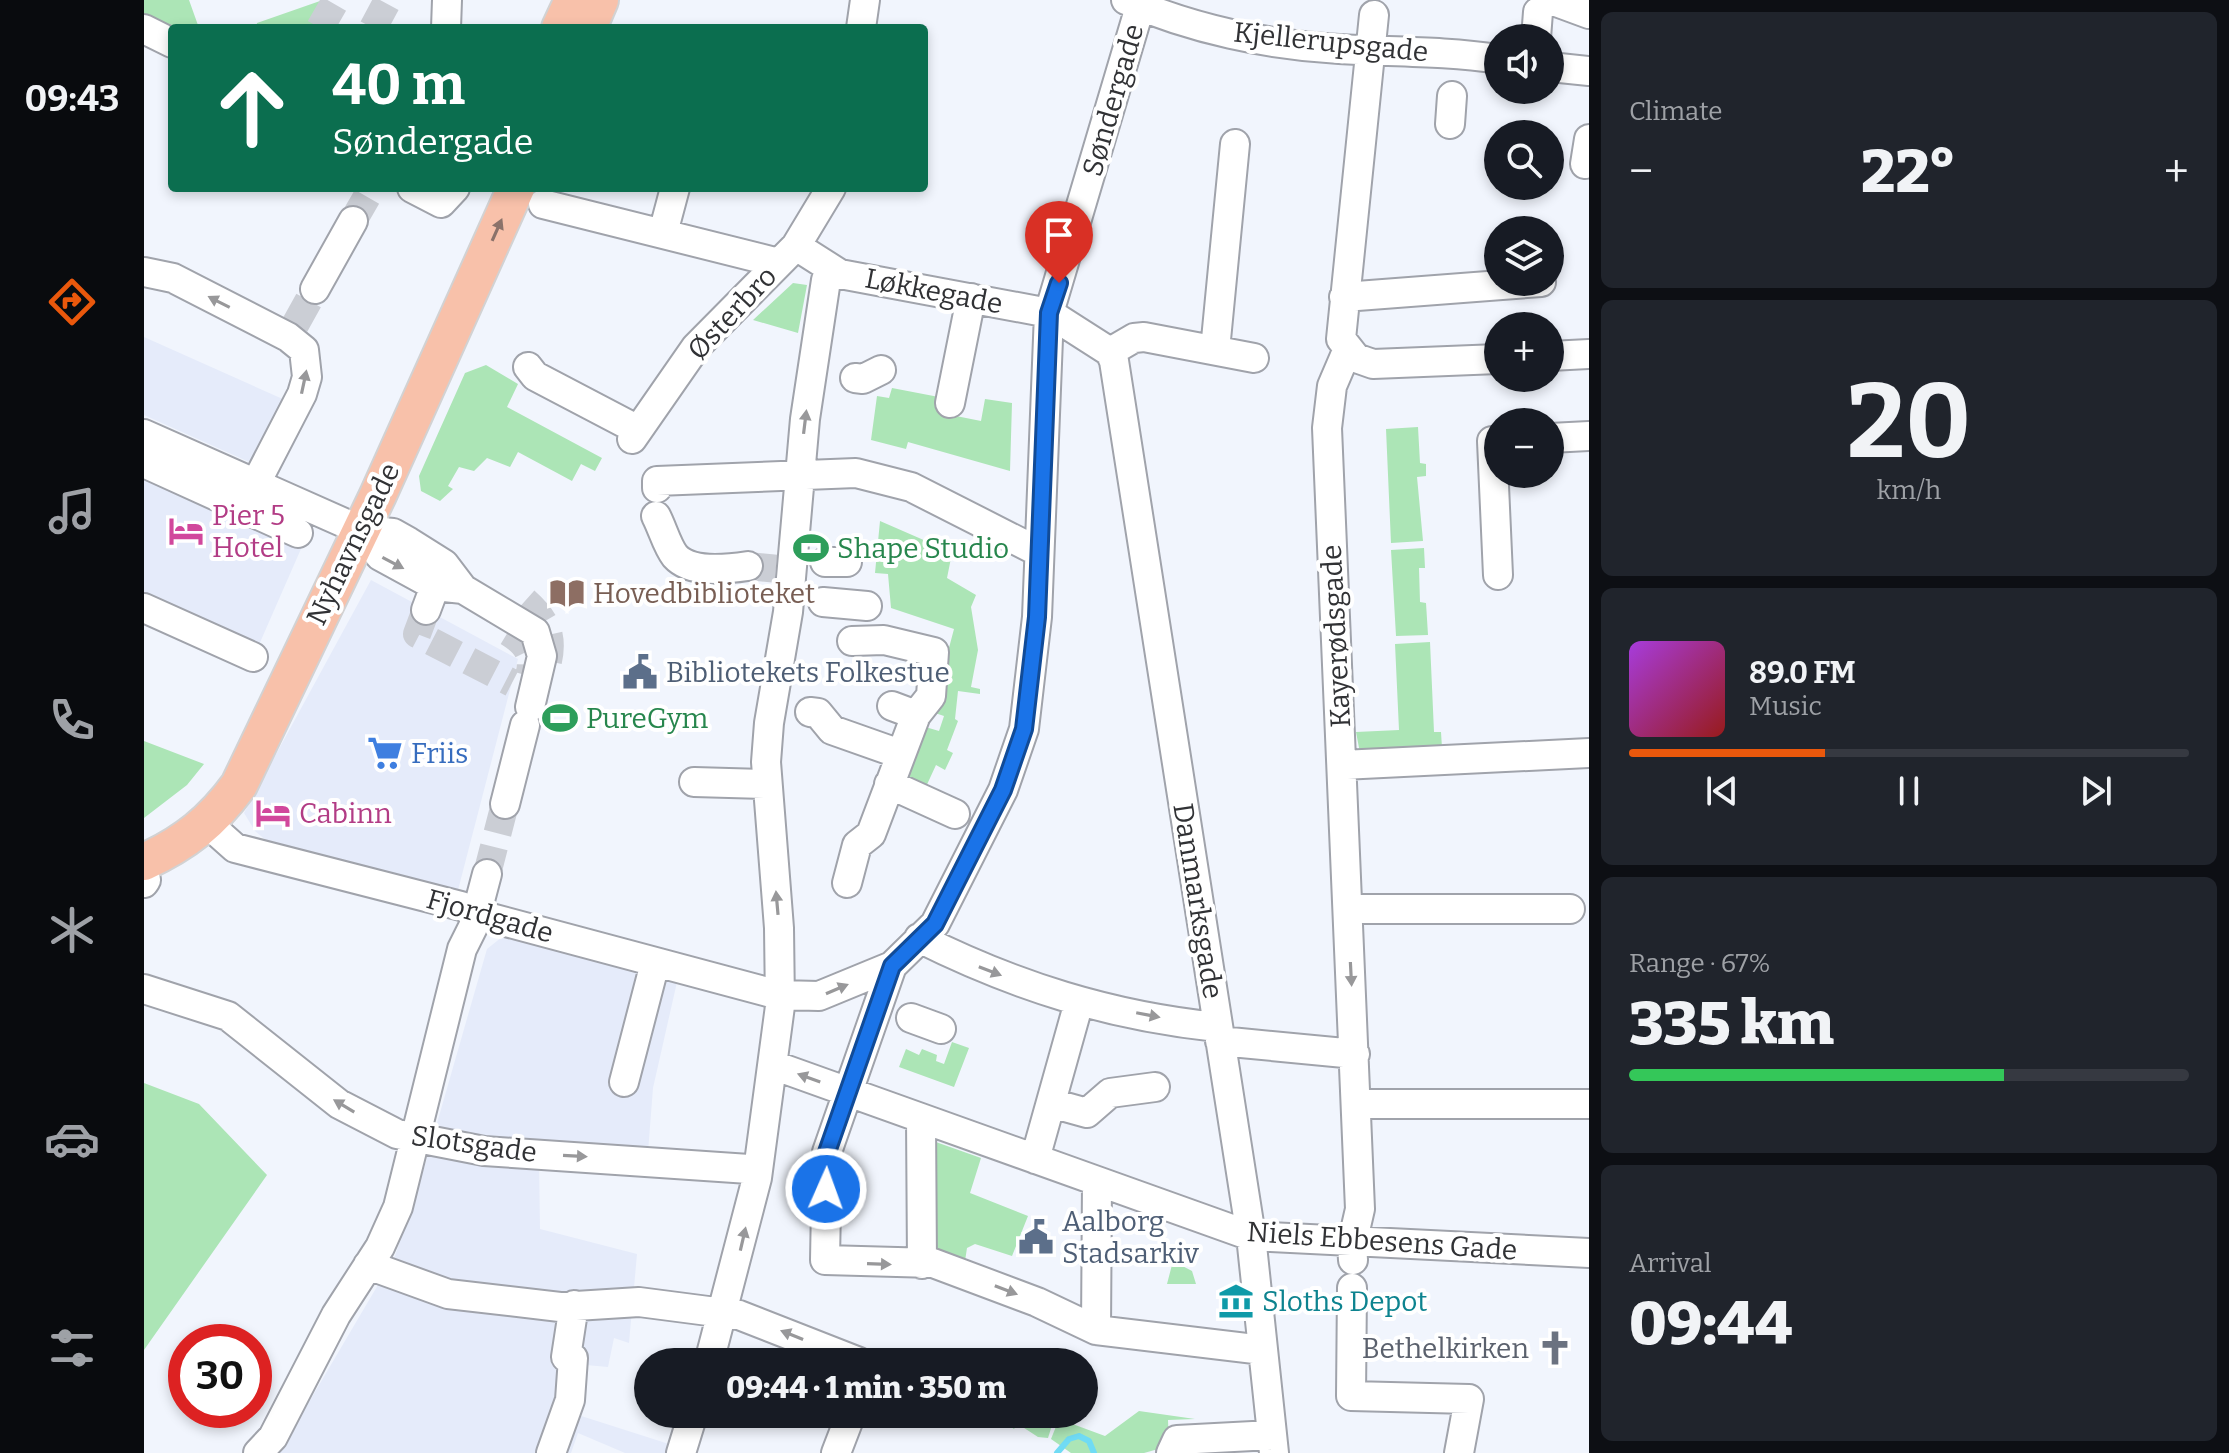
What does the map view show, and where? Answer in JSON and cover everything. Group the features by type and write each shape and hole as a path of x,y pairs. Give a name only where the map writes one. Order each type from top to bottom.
{"main road":[{"path":"562,24 573,0"},
{"path":"590,24 600,0"},
{"name":"Nyhavnsgade","path":"145,875 208,824 239,785 260,745 487,192"},
{"name":"Nyhavnsgade","path":"144,842 191,809 230,764 245,739 351,526 529,196"}],"street":[{"path":"446,24 447,0"},
{"path":"862,24 865,0"},
{"name":"Kjellerupsgade","path":"1143,5 1484,48"},
{"name":"Søndergade","path":"778,988 819,996 892,966 935,924 970,821 1016,760 1033,678 1049,313 1143,5"},
{"path":"1542,17 1589,14"},
{"path":"144,29 168,41"},
{"name":"Kjellerupsgade","path":"1372,33 1484,56"},
{"name":"Kayerødsgade","path":"1372,33 1344,297 1341,339 1347,351 1332,386 1327,412 1360,1209 1352,1264 1351,1396 1469,1399 1459,1453"},
{"path":"1564,60 1589,63"},
{"path":"1564,68 1589,71"},
{"path":"1450,124 1452,96"},
{"path":"1215,350 1235,144"},
{"path":"663,233 674,192"},
{"name":"Østerbro","path":"528,367 535,376 635,434 696,347 788,255 828,192"},
{"name":"Løkkegade","path":"529,196 663,233 788,255 840,274 1049,313 1110,352"},
{"path":"315,289 353,221"},
{"path":"144,272 173,278 292,331 304,350 307,377 285,432 249,495"},
{"path":"713,1348 757,1178 773,1065 779,928 765,784 769,723 785,570 826,280"},
{"path":"1344,297 1484,288"},
{"path":"950,403 971,298"},
{"path":"1110,352 1134,338 1144,337 1254,358"},
{"path":"1347,351 1373,364 1484,360"},
{"name":"Danmarksgade","path":"1110,352 1114,361 1251,1236 1273,1444"},
{"path":"1564,355 1589,354"},
{"path":"144,434 249,495 298,533"},
{"path":"1564,437 1589,436"},
{"path":"144,463 351,526 380,556 524,623 540,640 542,656 525,701 505,804"},
{"path":"748,566 726,569 691,565 676,556 657,495 799,475 856,473 888,479 965,512 1039,552"},
{"path":"1494,488 1498,575"},
{"path":"449,587 525,601"},
{"path":"449,587 508,632"},
{"path":"823,602 867,606"},
{"path":"144,608 253,657"},
{"path":"847,883 857,845 871,834 900,754 904,710 931,696 934,652 884,640 852,641"},
{"path":"810,712 818,713 832,730 900,754"},
{"path":"1342,765 1589,753"},
{"path":"694,782 765,784"},
{"path":"889,784 970,821"},
{"name":"Fjordgade","path":"208,824 235,848 461,906 663,965 778,988"},
{"path":"258,1453 273,1437 336,1315 368,1265 398,1207 462,949 477,913 487,874"},
{"path":"1348,909 1570,909"},
{"path":"919,938 971,964 1059,998 1218,1034 1355,1054"},
{"path":"633,1082 663,965"},
{"name":"Søndergade","path":"892,966 891,1011 846,1092 827,1152 825,1260 922,1264"},
{"name":"Slotsgade","path":"144,989 228,1016 339,1104 397,1134 484,1151 749,1169"},
{"path":"1035,1159 1079,1002"},
{"path":"891,1011 941,1029"},
{"name":"Niels Ebbesens Gade","path":"773,1065 1251,1236 1352,1264 1589,1253"},
{"path":"1051,1103 1087,1113 1110,1093 1155,1087"},
{"path":"1356,1104 1589,1104"},
{"path":"921,1118 922,1264 933,1263 1037,1302 1096,1330 1263,1350"},
{"path":"1096,1330 1097,1182"},
{"path":"368,1265 448,1294 574,1305 639,1302 739,1315 823,1348"},
{"path":"551,1453 570,1400 569,1358 574,1305"},
{"path":"540,1453 569,1358"},
{"path":"681,1453 689,1428"},
{"path":"836,1453 846,1428"},
{"path":"1171,1453 1177,1440 1273,1444"}],"shaded area":[{"path":"144,337 285,400 256,465 144,415"},
{"path":"144,450 311,526 258,647 144,596"},
{"name":"Friis","path":"371,580 518,659 457,894 274,847 255,831 244,813"},
{"path":"507,933 677,982 653,1088 647,1165 539,1160 540,1229 637,1254 629,1343 614,1338 608,1367 586,1365 575,1414 669,1444 667,1453 625,1453 578,1433 571,1453 279,1453 395,1256 425,1165 487,949"}],"green space":[{"path":"144,0 189,0 198,24 168,26 144,15"},
{"path":"320,1 337,18 337,24 257,23"},
{"path":"793,283 807,285 798,333 753,320"},
{"path":"486,365 518,384 507,407 602,458 595,471 581,464 572,481 518,452 510,467 487,458 474,471 459,467 448,486 453,489 440,501 421,491 419,476 465,373"},
{"path":"892,388 944,398 941,413 981,421 985,399 1012,403 1010,471 908,442 906,449 871,440 877,396 889,398"},
{"path":"1418,427 1420,463 1426,464 1426,476 1417,477 1423,541 1391,543 1386,429"},
{"path":"880,521 942,548 946,539 954,543 947,578 976,595 971,607 978,650 971,687 980,689 980,694 958,691 955,719 958,721 947,750 953,753 945,770 936,765 924,791 907,783 902,770 922,726 939,731 944,716 932,712 954,629 891,608 888,574 875,573"},
{"path":"1424,548 1425,568 1419,568 1420,602 1426,603 1428,635 1396,636 1391,550"},
{"path":"1430,642 1434,732 1441,732 1442,748 1360,753 1356,732 1399,730 1395,644"},
{"path":"144,741 204,764 187,785 144,818"},
{"path":"952,1042 969,1048 954,1087 899,1067 906,1049 919,1055 922,1049 937,1055 936,1061 944,1064"},
{"path":"144,1083 199,1104 267,1175 144,1350"},
{"path":"933,1141 981,1158 970,1193 1028,1216 1012,1256 975,1244 967,1248 965,1261 939,1255 934,1248"},
{"path":"1173,1261 1192,1271 1196,1284 1167,1284"},
{"path":"1139,1411 1195,1419 1168,1420 1169,1446 1144,1453 1071,1453 1051,1439 1055,1428 1083,1428 1105,1436"},
{"path":"1024,1428 1051,1428 1048,1438 1038,1437"}],"waterway":[{"path":"1057,1453 1069,1439 1079,1436 1089,1441 1094,1453"}],"tunnel":[{"path":"322,24 336,0"},
{"path":"375,24 388,0"},
{"path":"353,221 370,192"},
{"path":"295,325 315,289"},
{"path":"748,566 778,569"},
{"path":"525,601 538,614 549,635 548,661"},
{"path":"426,610 417,634 512,683"},
{"path":"508,632 528,650 531,661 529,676"},
{"path":"487,874 505,804"}],"place":[{"name":"Pier 5 Hotel","path":"186,531"},
{"name":"Shape Studio","path":"811,548"},
{"name":"Hovedbiblioteket","path":"567,593"},
{"name":"Bibliotekets Folkestue","path":"640,672"},
{"name":"PureGym","path":"560,718"},
{"name":"Friis","path":"385,753"},
{"name":"Cabinn","path":"273,813"},
{"name":"Aalborg Stadsarkiv","path":"1036,1237"},
{"name":"Sloths Depot","path":"1236,1301"},
{"name":"Bethelkirken","path":"1555,1348"}],"route":[{"path":"826,1189 827,1152 892,966 935,924 1003,790 1016,760 1024,729 1033,678 1037,617 1049,313 1059,283"}]}
